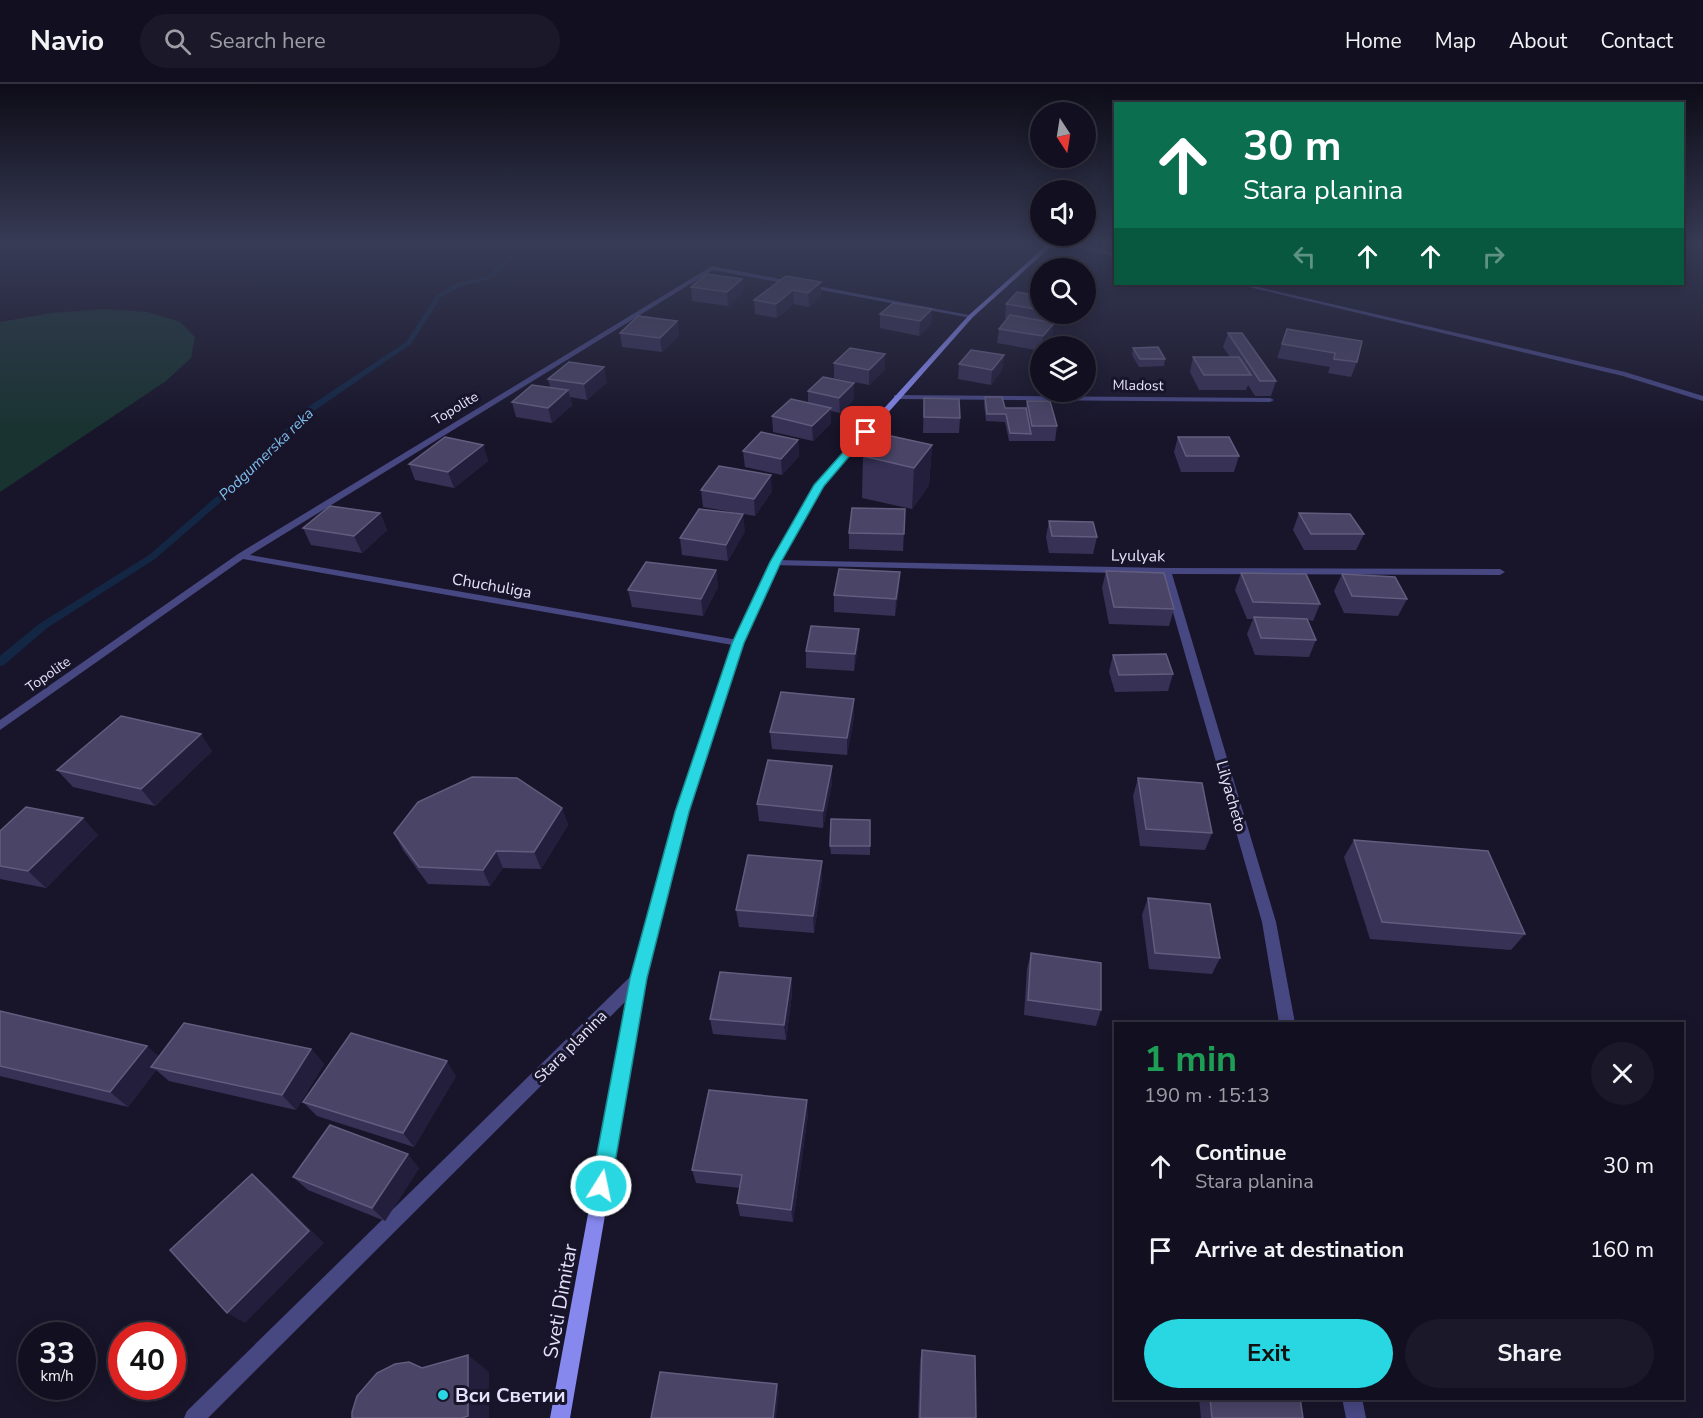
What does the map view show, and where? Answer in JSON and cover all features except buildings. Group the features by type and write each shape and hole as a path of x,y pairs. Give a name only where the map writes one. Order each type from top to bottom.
{"street":[{"name":"Topolite","path":"0,726 241,556 651,305"},
{"name":"Topolite","path":"912,305 970,316"},
{"path":"639,978 682,812 738,643 775,562 819,485 982,305"},
{"path":"1330,305 1625,374 1703,399"},
{"name":"Mladost","path":"897,397 1270,400"},
{"name":"Chuchuliga","path":"241,556 738,643"},
{"name":"Lyulyak","path":"775,562 1166,571 1500,572"},
{"name":"Lilyacheto","path":"1166,571 1269,922 1287,1022"},
{"name":"Stara planina","path":"194,1418 639,978"},
{"name":"Sveti Dimitar","path":"560,1418 639,978"},
{"path":"1352,1400 1356,1418"}],"green space":[{"path":"104,309 148,312 180,322 195,337 191,358 166,381 0,492 0,322 51,313"}],"waterway":[{"name":"Podgumerska reka","path":"0,662 43,626 152,557 234,486 308,411 409,343 433,305"}],"place":[{"name":"Вси Светии","path":"443,1395"}],"route":[{"path":"601,1186 639,978 682,812 738,643 775,562 819,485 866,432"}]}
